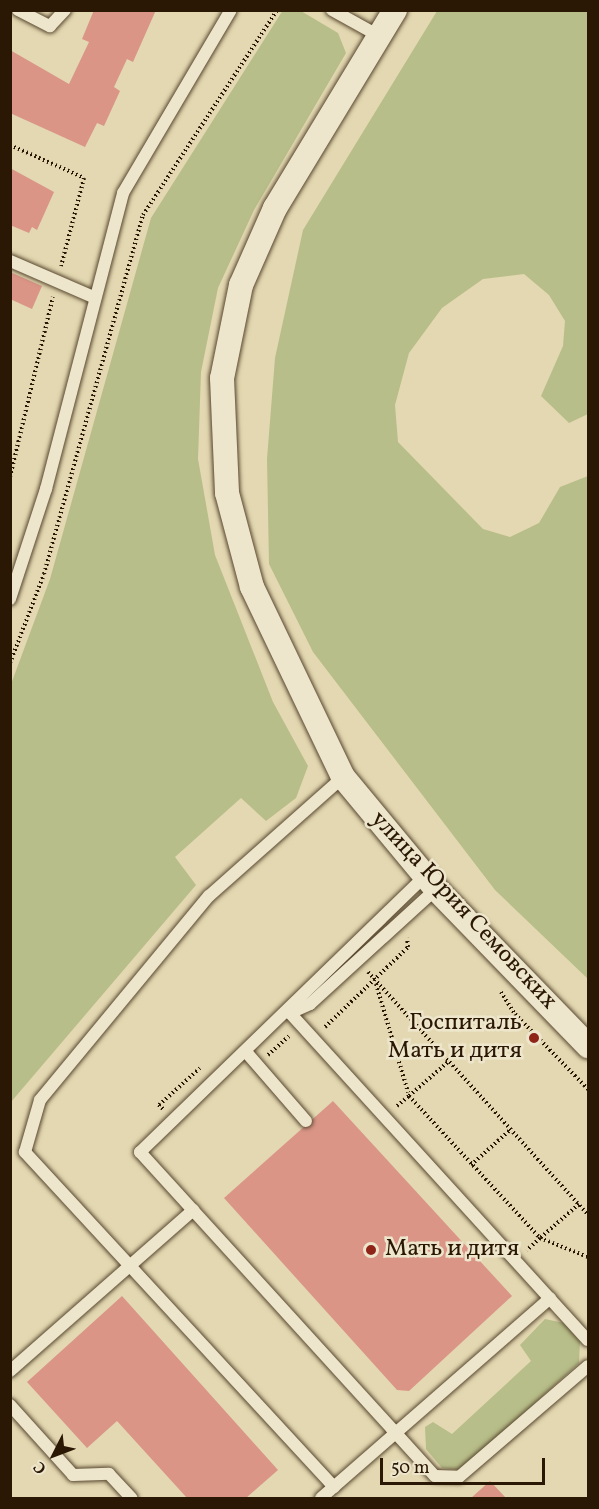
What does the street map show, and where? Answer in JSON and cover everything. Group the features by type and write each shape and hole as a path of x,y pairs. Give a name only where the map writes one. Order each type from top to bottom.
{"street":[{"name":"улица Юрия Семовских","path":"394,10 275,208 242,285 222,378 226,493 252,587 343,777 430,883 588,1046"}],"lane":[{"path":"18,10 50,26 65,10"},
{"path":"10,599 46,489 93,297 123,193 231,10"},
{"path":"332,10 379,36"},
{"path":"10,261 93,297"},
{"path":"334,1487 25,1152 40,1100 209,896 343,777"},
{"path":"290,1012 310,1004 358,960 430,883"},
{"path":"430,883 302,993 290,1012 140,1152 435,1476 459,1477 588,1366"},
{"path":"290,1012 588,1340"},
{"path":"247,1053 306,1121"},
{"path":"10,1371 193,1210"},
{"path":"321,1498 550,1298"},
{"path":"10,1405 73,1475 109,1474 131,1498"}],"path":[{"path":"10,663 44,574 143,215 277,10"},
{"path":"330,1039 322,1031 408,947 407,938 413,933"},
{"path":"358,960 588,1215"},
{"path":"375,980 408,1094 540,1238 588,1257"},
{"path":"496,984 515,1014 588,1089"},
{"path":"257,1065 292,1034 300,1042"},
{"path":"174,1121 159,1105 210,1058"},
{"path":"386,1101 393,1109 448,1062"},
{"path":"471,1165 510,1130"},
{"path":"533,1261 525,1252 579,1204"}],"green space":[{"path":"283,10 301,11 338,33 346,53 254,210 218,288 201,372 198,459 215,555 273,702 308,766 296,798 266,821 241,798 175,857 196,885 11,1102 11,684 50,579 151,218"},
{"path":"437,11 588,11 588,414 569,423 541,396 563,346 565,321 549,295 524,274 483,279 442,308 409,353 395,405 398,442 483,529 510,537 539,523 560,487 588,476 588,979 495,890 313,652 269,564 267,459 275,358 303,230"},
{"path":"545,1319 564,1323 580,1341 579,1363 461,1470 442,1468 426,1449 425,1427 433,1422 452,1434 531,1361 520,1345"}],"building":[{"path":"94,10 156,10 133,62 127,59 114,87 120,91 104,126 97,123 85,147 10,113 10,50 69,84 89,42 82,39"},
{"path":"10,168 54,192 37,230 32,227 29,233 10,225"},
{"path":"10,272 42,286 32,309 10,299"},
{"name":"Мать и дитя","path":"333,1101 512,1296 409,1391 397,1390 224,1198"},
{"path":"122,1296 278,1470 246,1498 187,1498 117,1421 87,1448 27,1382"},
{"path":"490,1481 506,1498 471,1498"}],"place":[{"name":"Госпиталь Мать и дитя","path":"534,1038"},
{"name":"Мать и дитя","path":"371,1250"}]}
